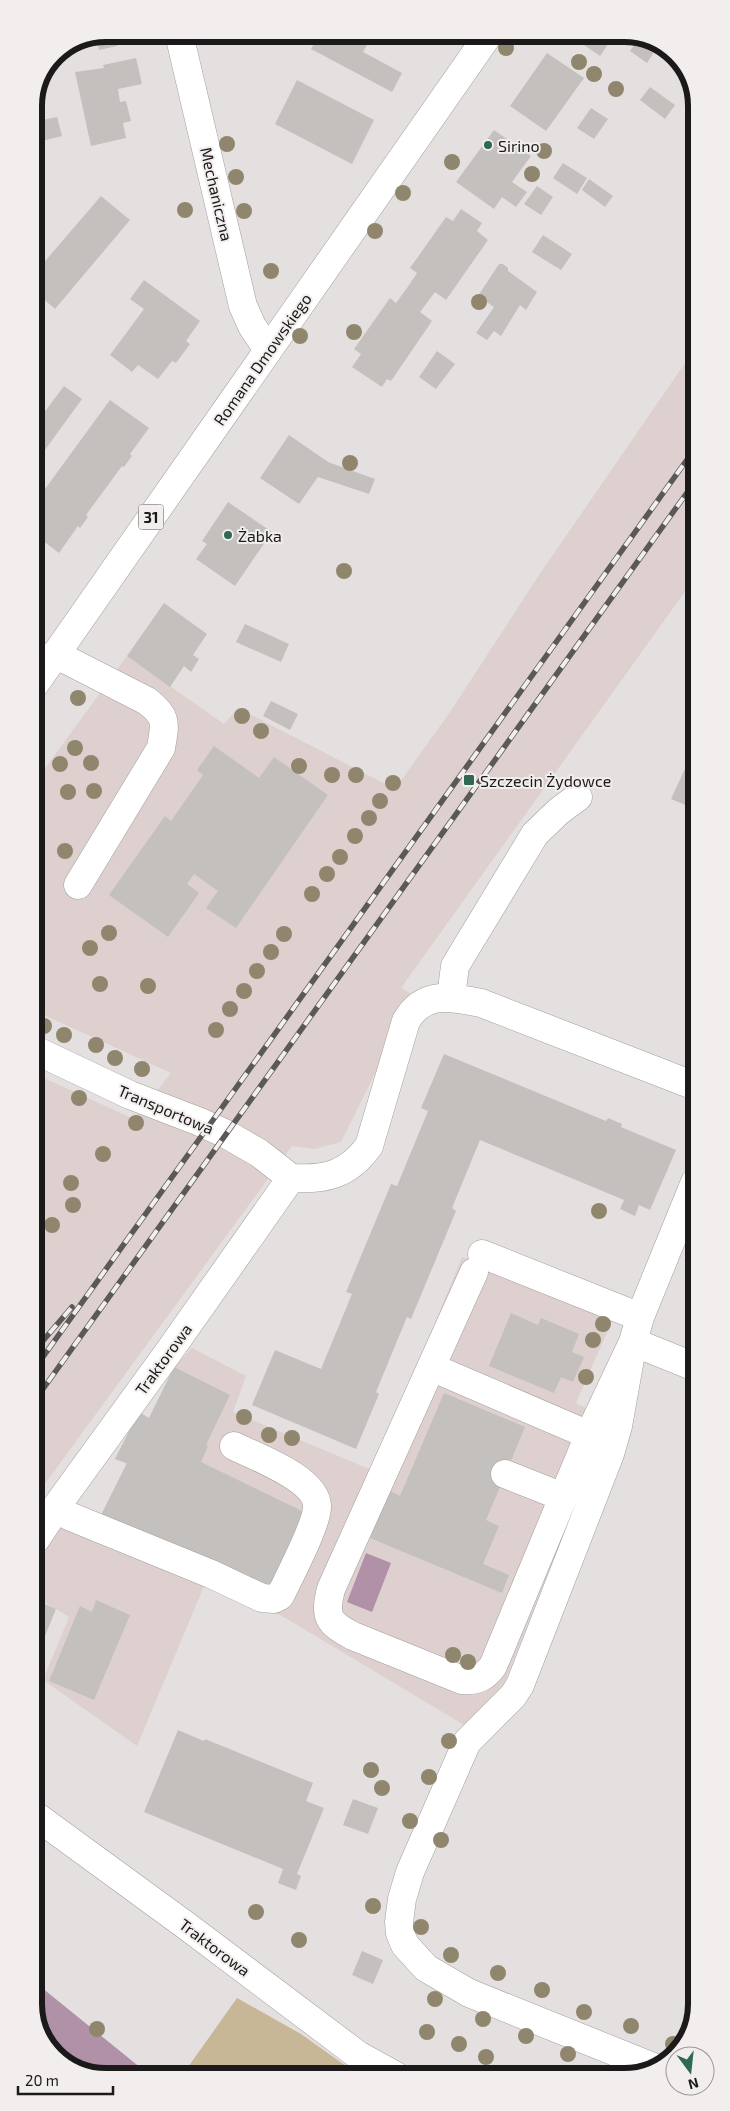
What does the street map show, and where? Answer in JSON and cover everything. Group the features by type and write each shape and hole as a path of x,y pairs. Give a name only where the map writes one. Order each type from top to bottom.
{"main road":[{"name":"Mechaniczna","path":"181,42 243,306 252,326 268,350"},
{"name":"Romana Dmowskiego","path":"42,670 483,43"},
{"path":"42,671 147,701 160,711 164,726 161,748 78,885"},
{"path":"451,997 455,966 466,944 535,834 559,811 578,797"},
{"path":"290,1178 310,1179 331,1176 346,1169 360,1158 369,1146 406,1020 411,1011 434,998 451,997 480,1003 688,1083"},
{"name":"Transportowa","path":"42,1053 130,1094 226,1134 259,1153 290,1178"},
{"name":"Traktorowa","path":"42,1530 56,1507 170,1350 290,1178"},
{"path":"688,1200 636,1330 589,1435 492,1666 481,1678 473,1681 462,1680 353,1636 338,1628 331,1621 327,1606 331,1589 478,1263 636,1330 688,1363"},
{"path":"636,1330 618,1426 610,1454 520,1685 513,1696 467,1742 410,1872 402,1899 399,1922 400,1933 405,1945 426,1968 469,1993 645,2065"},
{"path":"431,1367 589,1435"},
{"path":"56,1507 69,1516 211,1574 262,1598 274,1599 280,1596 316,1516 317,1500 313,1492 297,1478 234,1446"},
{"path":"505,1474 563,1497"},
{"name":"Traktorowa","path":"42,1820 188,1926 358,2055 382,2068"}],"shaded area":[{"path":"688,359 688,587 401,988 414,995 341,1142 314,1149 292,1146 42,1488 42,1077 134,1119 171,1073 42,1014 42,772 127,656 224,724 238,708 395,789 450,712 539,575"},
{"path":"462,1257 612,1321 576,1403 608,1419 504,1684 464,1725 282,1616 207,1579 137,1746 43,1680 69,1617 42,1601 42,1554 77,1505 102,1514 127,1464 115,1459 139,1412 149,1418 174,1367 192,1348 246,1376 233,1412 374,1471"},
{"path":"366,1553 391,1563 372,1612 347,1602"},
{"path":"42,1988 141,2068 94,2067 82,2064 64,2052 53,2040 47,2029 42,2004"},
{"path":"237,1998 301,2034 349,2068 187,2068"}],"building":[{"path":"117,42 117,46 99,50 98,43"},
{"path":"315,42 346,42 351,45 353,42 368,43 363,52 402,73 392,92 311,49"},
{"path":"581,43 609,43 600,56"},
{"path":"635,44 648,47 655,51 647,63 630,51"},
{"path":"547,53 584,78 546,131 510,106"},
{"path":"136,58 142,84 118,89 120,102 126,101 131,121 123,123 126,138 91,146 75,72 104,68 103,65"},
{"path":"297,80 374,120 352,164 275,124"},
{"path":"650,87 675,105 665,119 640,100"},
{"path":"591,108 608,119 594,139 577,128"},
{"path":"57,117 62,136 42,141 42,120"},
{"path":"494,130 531,156 512,182 527,192 516,207 502,197 494,209 456,182"},
{"path":"563,163 587,178 577,194 553,178"},
{"path":"589,179 613,196 605,207 582,190"},
{"path":"537,186 553,197 541,215 524,204"},
{"path":"101,196 130,220 55,309 42,298 42,265"},
{"path":"461,209 482,223 477,231 488,240 446,300 435,292 420,312 432,321 391,381 387,379 382,387 352,367 361,354 354,349 390,298 396,303 407,288 417,273 410,268 446,217 453,221"},
{"path":"543,235 572,254 561,270 532,252"},
{"path":"499,264 503,264 508,268 508,271 537,292 526,310 520,305 501,336 494,331 487,340 476,333 494,307 478,296"},
{"path":"144,280 200,321 186,341 190,344 176,363 172,361 158,379 138,365 132,372 110,355 144,309 130,299"},
{"path":"437,351 455,364 436,389 419,377"},
{"path":"64,386 82,399 42,454 42,415"},
{"path":"110,400 149,428 130,454 132,456 124,467 122,466 86,515 88,517 80,528 78,526 59,553 42,540 42,493"},
{"path":"289,435 328,462 375,479 369,494 318,477 299,504 260,478"},
{"path":"228,502 272,532 235,586 196,559 207,544 202,541"},
{"path":"164,603 207,634 193,655 199,659 191,672 184,666 170,687 127,656"},
{"path":"245,624 289,644 281,662 236,642"},
{"path":"271,701 298,714 290,730 263,716"},
{"path":"214,746 259,778 274,757 328,795 236,928 206,908 218,891 194,874 187,884 199,893 168,937 109,895 165,816 171,821 203,775 197,770"},
{"path":"688,762 688,806 671,799"},
{"path":"444,1054 606,1121 608,1118 622,1124 621,1127 676,1150 650,1210 639,1205 635,1216 620,1209 624,1200 480,1140 452,1208 456,1211 411,1319 407,1317 376,1392 379,1394 356,1449 252,1405 275,1350 321,1369 352,1294 346,1292 391,1184 397,1186 428,1111 421,1108"},
{"path":"511,1313 538,1325 541,1318 579,1334 572,1352 584,1357 573,1382 561,1377 554,1393 489,1366"},
{"path":"174,1367 230,1395 206,1445 208,1446 201,1462 306,1513 267,1593 101,1515 127,1463 115,1459 139,1412 149,1418"},
{"path":"444,1393 525,1427 486,1520 499,1526 483,1564 509,1575 502,1593 370,1538 390,1491 400,1496"},
{"path":"96,1600 130,1615 94,1700 49,1681 80,1606 92,1612"},
{"path":"42,1603 56,1609 42,1643"},
{"path":"178,1730 313,1783 306,1801 324,1808 297,1874 301,1876 296,1890 278,1883 283,1869 144,1812"},
{"path":"353,1799 378,1808 368,1834 343,1825"},
{"path":"362,1951 383,1960 373,1984 352,1975"}],"railway":[{"path":"42,1358 688,458"},
{"path":"42,1390 688,491"},
{"path":"42,1342 72,1307"}],"place":[{"name":"Sirino","path":"488,145"},
{"name":"Żabka","path":"228,535"},
{"name":"Szczecin Żydowce","path":"469,780"}]}
